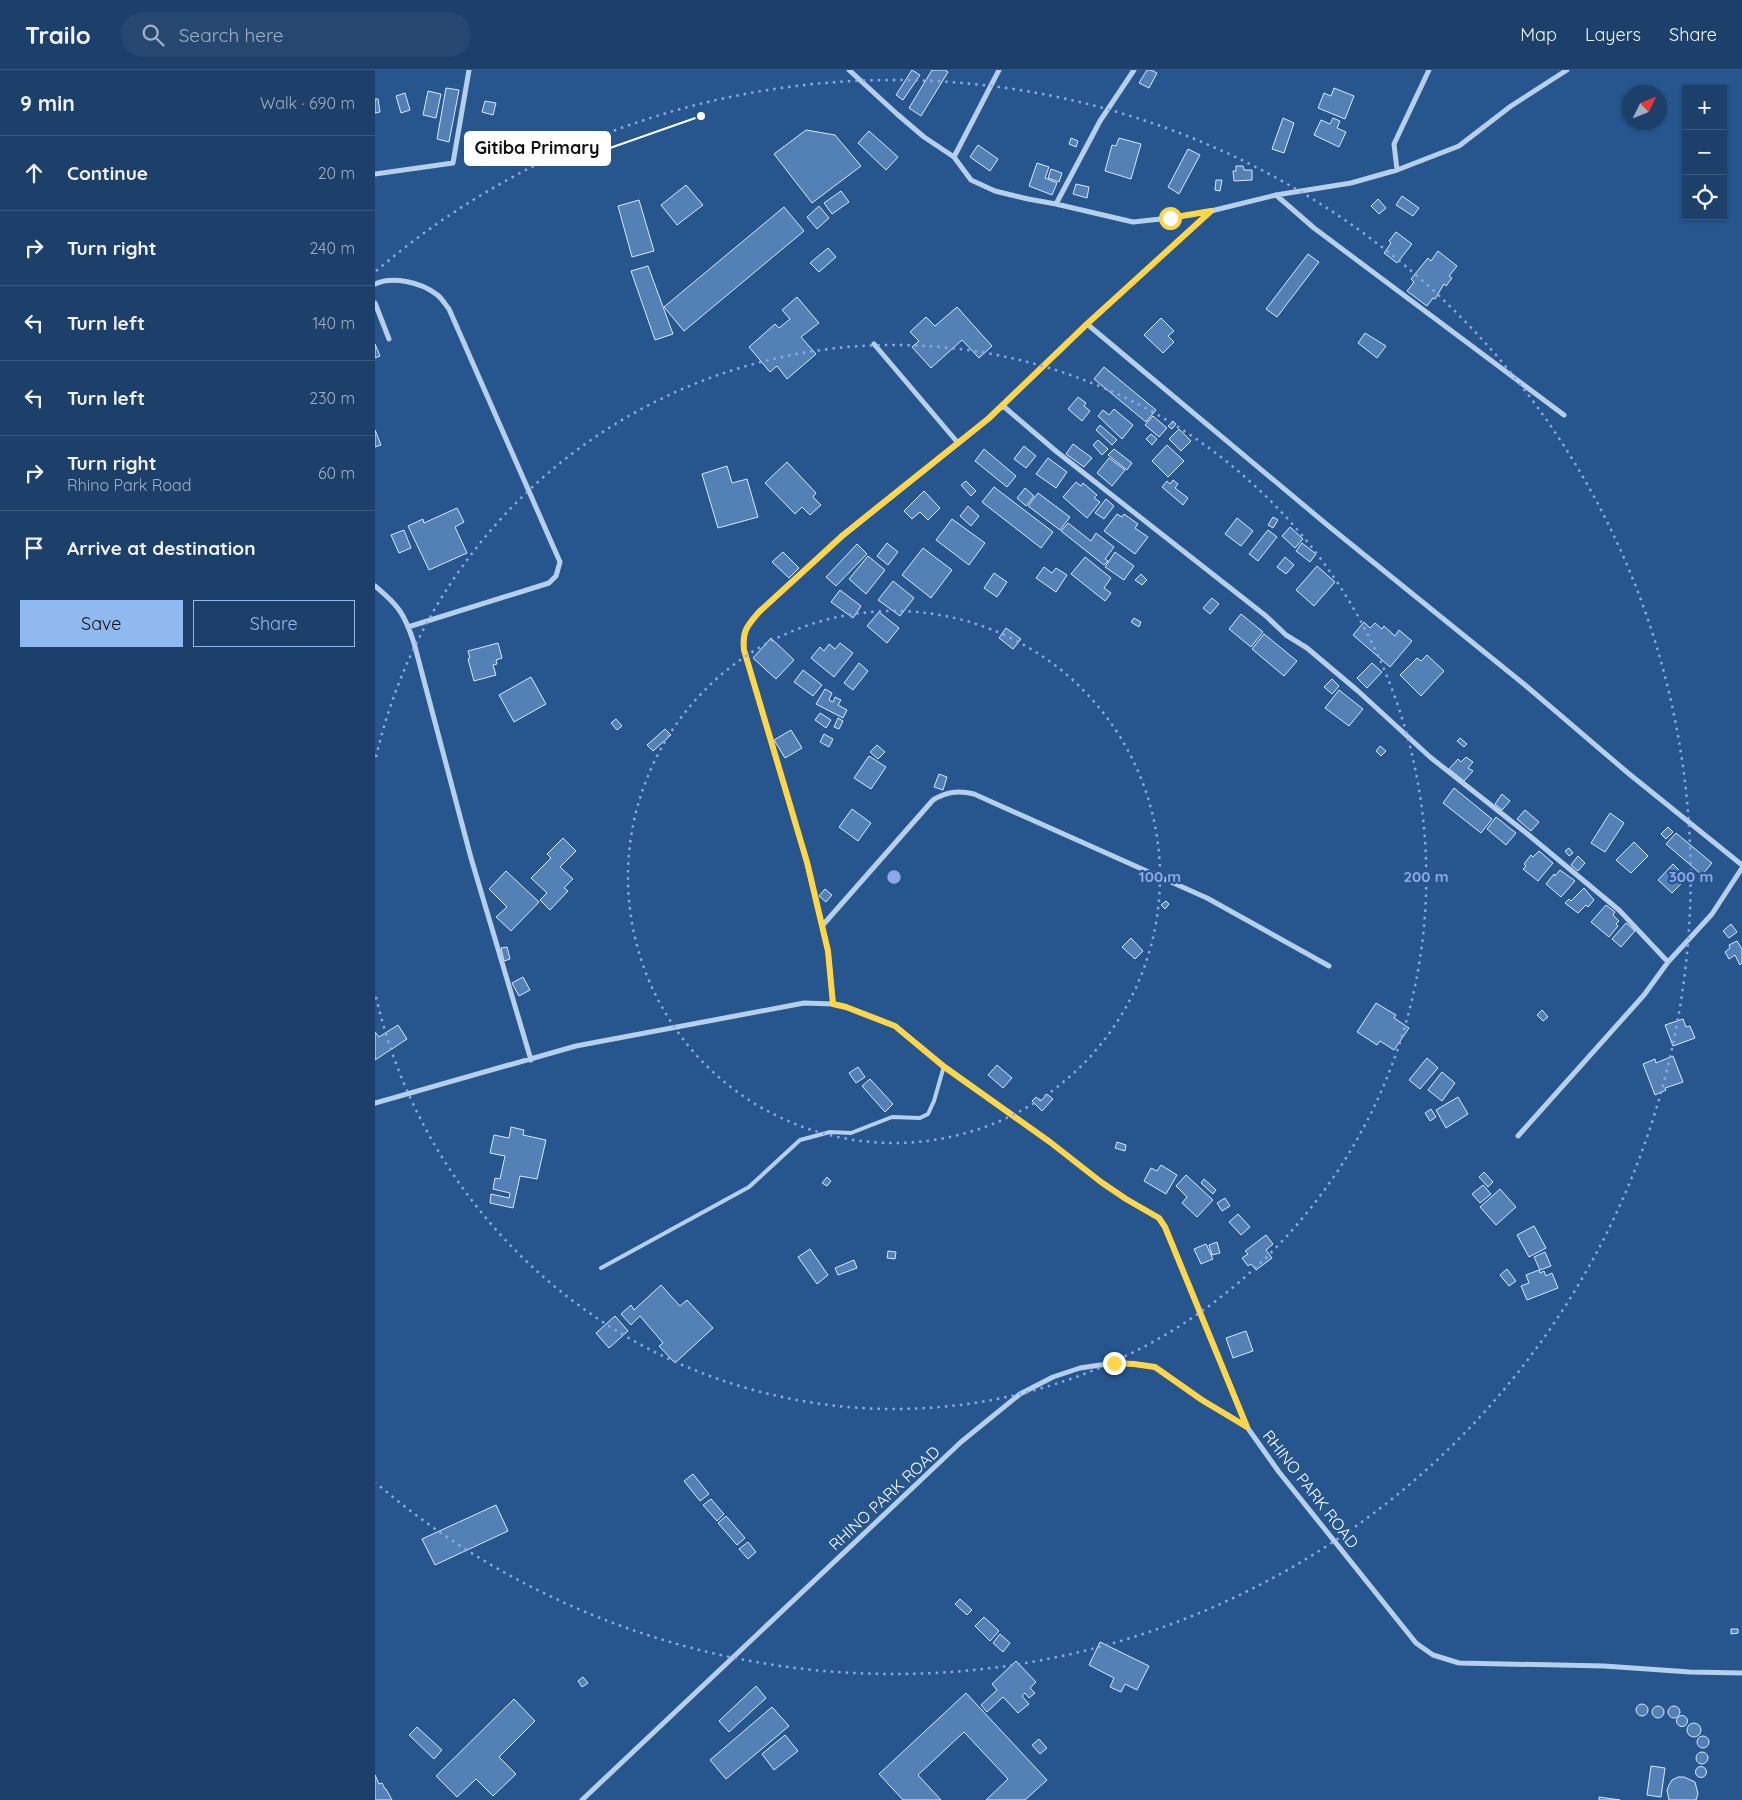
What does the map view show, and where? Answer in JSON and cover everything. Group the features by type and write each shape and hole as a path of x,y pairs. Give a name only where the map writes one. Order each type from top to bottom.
{"street":[{"path":"375,174 453,163 469,70"},
{"path":"849,70 903,120 924,137 954,156 971,180 995,191 1028,200 1056,204 1133,222 1211,211 1275,195 1351,183 1397,170 1459,146 1511,106 1567,70"},
{"path":"954,156 999,70"},
{"path":"1056,204 1100,121 1134,70"},
{"path":"1397,170 1394,144 1429,70"},
{"path":"1275,195 1314,228 1564,415"},
{"path":"833,1004 828,951 807,862 744,650 743,637 748,626 759,612 843,535 989,418 1087,324 1211,211"},
{"path":"375,284 389,280 422,286 437,295 449,309 560,562 556,576 549,583 408,626"},
{"path":"375,303 389,339"},
{"path":"1087,324 1316,516 1525,685 1628,773 1742,864"},
{"path":"874,344 959,443"},
{"path":"1002,405 1057,452 1266,616 1286,635 1307,648 1358,691 1430,757 1619,910 1668,962"},
{"path":"375,586 396,604 408,626 471,858 531,1060"},
{"path":"821,926 933,800 947,793 963,792 982,798 1207,898 1329,966"},
{"path":"1517,1136 1644,995 1668,962 1712,914 1742,868"},
{"path":"375,1103 576,1046 787,1006 833,1004 846,1007 895,1026 943,1066 1050,1142 1101,1182 1159,1218 1165,1227 1247,1427"},
{"name":"RHINO PARK ROAD","path":"582,1800 954,1448 1020,1394 1053,1377 1080,1368 1114,1363 1155,1367 1202,1400 1247,1427 1279,1472 1416,1643 1433,1655 1447,1661 1471,1664 1507,1663 1690,1672 1742,1672"}],"lane":[{"path":"601,1268 749,1188 800,1140 830,1132 851,1132 892,1117 920,1118 928,1114 934,1102 943,1066"}],"building":[{"path":"912,70 920,75 903,100 896,95"},
{"path":"932,70 945,70 948,72 921,116 909,108"},
{"path":"1147,70 1157,73 1149,88 1139,83"},
{"path":"446,88 459,90 449,142 437,139"},
{"path":"1334,88 1354,96 1345,119 1318,108 1324,93 1331,96"},
{"path":"428,91 441,94 436,118 423,115"},
{"path":"405,93 410,110 401,113 396,96"},
{"path":"375,99 378,99 380,112 375,113"},
{"path":"485,101 496,103 493,115 482,112"},
{"path":"1283,118 1294,123 1284,153 1272,149"},
{"path":"1333,118 1340,121 1337,128 1346,132 1339,147 1314,135 1321,120 1330,124"},
{"path":"806,130 835,135 861,166 812,203 774,154"},
{"path":"869,131 898,157 886,170 858,143"},
{"path":"1071,138 1078,141 1076,147 1069,144"},
{"path":"1119,138 1141,144 1131,179 1105,171 1112,145 1116,146"},
{"path":"978,145 998,159 990,171 970,157"},
{"path":"1188,149 1200,155 1179,194 1168,187"},
{"path":"1037,163 1049,167 1045,178 1057,183 1052,195 1029,186"},
{"path":"1236,166 1243,166 1244,170 1252,170 1252,180 1234,181 1233,171 1236,171"},
{"path":"1051,169 1062,173 1059,182 1048,178"},
{"path":"1216,180 1222,180 1220,191 1215,190"},
{"path":"1076,184 1089,187 1087,198 1073,194"},
{"path":"686,185 703,205 677,225 661,205"},
{"path":"841,191 849,202 832,214 824,203"},
{"path":"1402,196 1419,208 1413,216 1396,205"},
{"path":"1378,199 1386,208 1379,214 1371,206"},
{"path":"639,200 654,251 632,257 618,206"},
{"path":"819,206 829,218 817,229 807,217"},
{"path":"784,207 804,231 684,331 664,307"},
{"path":"1396,232 1412,244 1397,263 1384,253 1391,243 1389,241"},
{"path":"828,248 836,257 819,272 810,263"},
{"path":"1438,251 1457,266 1449,276 1452,278 1446,286 1444,284 1435,299 1433,298 1427,306 1407,291 1414,282 1411,279 1428,258 1431,261"},
{"path":"1308,254 1319,262 1277,317 1266,309"},
{"path":"648,266 673,334 655,340 631,271"},
{"path":"797,297 819,323 801,337 816,354 787,379 777,366 770,372 749,347 775,324 779,328 790,319 782,310"},
{"path":"957,307 992,346 979,358 962,340 931,368 912,347 919,341 910,332 926,317 935,326"},
{"path":"1161,318 1174,331 1168,336 1174,342 1163,353 1144,335"},
{"path":"1365,333 1386,346 1377,358 1358,343"},
{"path":"375,344 380,356 375,358"},
{"path":"1104,367 1156,410 1146,422 1094,379"},
{"path":"1078,397 1086,403 1084,406 1090,411 1082,421 1068,409"},
{"path":"1114,409 1133,425 1122,439 1098,416 1103,410 1109,415"},
{"path":"1153,416 1167,428 1159,437 1145,425"},
{"path":"1173,421 1176,424 1172,429 1168,426"},
{"path":"1100,425 1117,440 1112,445 1096,430"},
{"path":"1179,429 1191,441 1181,451 1169,439"},
{"path":"375,430 381,445 375,447"},
{"path":"1151,434 1157,439 1152,445 1146,439"},
{"path":"1098,440 1108,449 1102,455 1093,445"},
{"path":"1073,444 1092,458 1084,467 1066,454"},
{"path":"1167,445 1184,461 1168,477 1152,461"},
{"path":"1024,446 1036,456 1026,468 1014,459"},
{"path":"984,449 1016,476 1007,487 975,461"},
{"path":"1114,449 1132,463 1127,470 1108,455"},
{"path":"1048,458 1067,472 1056,488 1036,474"},
{"path":"1109,458 1125,470 1112,486 1097,473"},
{"path":"787,462 816,493 813,497 821,505 810,515 802,507 795,514 765,483"},
{"path":"727,466 732,483 747,479 758,517 718,528 702,474"},
{"path":"1173,480 1178,484 1175,488 1188,498 1183,505 1162,487 1167,481 1170,484"},
{"path":"966,481 976,491 971,496 961,485"},
{"path":"1076,482 1081,486 1083,483 1097,495 1094,498 1100,502 1087,518 1063,497"},
{"path":"994,487 1053,532 1041,548 982,502"},
{"path":"1025,488 1034,496 1026,506 1017,498"},
{"path":"924,491 940,508 928,520 920,512 912,519 904,511"},
{"path":"1038,493 1070,517 1060,530 1028,506"},
{"path":"1106,499 1114,506 1104,519 1095,513"},
{"path":"968,506 979,516 971,526 960,516"},
{"path":"457,508 464,522 455,527 467,553 429,570 408,526 423,519 424,523"},
{"path":"1117,514 1122,517 1124,514 1138,524 1135,528 1148,537 1135,554 1104,531"},
{"path":"1273,517 1278,520 1273,528 1268,525"},
{"path":"1237,518 1253,531 1241,546 1225,534"},
{"path":"952,519 985,543 969,565 936,540"},
{"path":"1068,523 1091,541 1096,533 1114,547 1105,559 1108,561 1104,565 1061,531"},
{"path":"1290,527 1303,539 1295,548 1282,536"},
{"path":"404,530 411,548 399,553 391,535"},
{"path":"1268,530 1277,537 1258,561 1249,554"},
{"path":"887,543 898,552 888,565 877,556"},
{"path":"1302,543 1316,554 1310,562 1296,551"},
{"path":"857,544 867,554 836,586 826,577"},
{"path":"923,548 952,570 931,598 902,575"},
{"path":"783,552 799,568 789,578 772,562"},
{"path":"1115,552 1134,566 1124,580 1105,567"},
{"path":"868,556 885,570 866,594 849,579"},
{"path":"1085,557 1111,578 1104,588 1111,593 1105,601 1071,574"},
{"path":"1285,557 1294,565 1286,574 1277,567"},
{"path":"1317,566 1335,582 1314,606 1296,590"},
{"path":"1044,567 1052,573 1056,568 1067,575 1056,592 1036,578"},
{"path":"994,573 1007,582 997,597 984,588"},
{"path":"1141,574 1147,580 1142,585 1135,580"},
{"path":"893,581 914,598 900,616 878,600"},
{"path":"840,590 861,606 853,618 831,602"},
{"path":"1212,598 1219,604 1210,614 1203,608"},
{"path":"879,612 899,628 887,643 867,626"},
{"path":"1241,614 1263,632 1251,647 1229,629"},
{"path":"1134,618 1141,622 1139,627 1131,622"},
{"path":"1364,622 1370,628 1375,623 1382,629 1384,626 1395,636 1399,630 1412,641 1390,667 1353,635"},
{"path":"1006,628 1021,639 1013,649 999,638"},
{"path":"1264,634 1297,661 1284,676 1252,649"},
{"path":"771,638 794,660 776,679 753,658"},
{"path":"498,643 502,658 496,660 497,664 493,665 496,675 474,681 468,659 470,658 468,651"},
{"path":"840,643 853,653 834,677 811,658 820,647 824,651 829,644 835,649"},
{"path":"1427,655 1444,671 1421,696 1400,675 1417,658 1421,661"},
{"path":"859,663 868,671 853,690 844,683"},
{"path":"1372,663 1382,672 1367,688 1357,678"},
{"path":"803,670 822,685 813,696 794,682"},
{"path":"531,677 546,704 514,722 499,695"},
{"path":"1332,679 1339,686 1332,694 1324,687"},
{"path":"825,689 832,693 829,700 833,702 835,697 841,700 838,705 847,710 843,718 816,704"},
{"path":"1339,690 1363,709 1349,726 1325,708"},
{"path":"820,713 831,720 826,728 815,720"},
{"path":"838,718 843,721 839,729 834,727"},
{"path":"616,719 622,726 617,730 611,723"},
{"path":"665,729 671,735 653,751 647,745"},
{"path":"791,730 802,748 785,758 774,740"},
{"path":"824,734 833,739 829,747 820,742"},
{"path":"1460,738 1467,744 1464,747 1457,741"},
{"path":"877,745 885,752 878,759 870,752"},
{"path":"1380,746 1386,751 1381,756 1376,751"},
{"path":"869,756 886,767 871,789 854,778"},
{"path":"1466,757 1473,762 1468,768 1473,771 1464,781 1449,769 1458,759 1461,762"},
{"path":"939,774 947,777 943,790 934,787"},
{"path":"1454,788 1492,819 1481,833 1443,803"},
{"path":"1502,794 1510,801 1502,810 1495,804"},
{"path":"852,809 871,823 858,841 839,827"},
{"path":"1525,810 1539,822 1531,831 1517,819"},
{"path":"1610,813 1624,823 1605,852 1591,843"},
{"path":"1496,817 1516,833 1506,845 1487,829"},
{"path":"1668,827 1673,832 1666,839 1661,834"},
{"path":"1676,833 1712,863 1702,875 1666,844"},
{"path":"563,838 576,851 560,867 573,879 564,888 568,891 550,910 540,900 547,893 531,878 551,858 547,854"},
{"path":"1634,842 1648,856 1631,873 1616,860"},
{"path":"1569,848 1573,853 1569,856 1565,851"},
{"path":"1539,851 1553,863 1538,881 1523,869 1526,866 1524,864 1531,855 1533,857"},
{"path":"1578,856 1585,863 1578,871 1571,865"},
{"path":"1673,864 1687,878 1672,893 1658,880"},
{"path":"1560,870 1575,881 1561,897 1546,884"},
{"path":"506,871 539,902 511,931 496,917 507,907 489,889"},
{"path":"1584,888 1594,900 1588,907 1586,905 1578,913 1565,903 1569,899 1571,901"},
{"path":"825,889 832,895 826,902 819,896"},
{"path":"1166,901 1169,904 1165,909 1161,905"},
{"path":"1606,905 1615,912 1613,915 1619,921 1616,924 1618,926 1609,937 1591,922"},
{"path":"1626,923 1635,931 1621,947 1612,939"},
{"path":"1731,924 1737,932 1729,938 1723,931"},
{"path":"1131,938 1143,951 1135,959 1122,947"},
{"path":"1737,941 1742,949 1742,963 1740,965 1735,955 1729,959 1725,952 1730,948 1729,945"},
{"path":"507,947 510,959 504,961 501,948"},
{"path":"523,977 530,990 519,996 512,983"},
{"path":"1376,1003 1396,1015 1394,1018 1409,1028 1394,1050 1380,1041 1377,1045 1357,1032"},
{"path":"1542,1010 1548,1017 1543,1021 1537,1015"},
{"path":"1683,1019 1686,1027 1690,1026 1695,1038 1673,1046 1665,1025"},
{"path":"398,1025 407,1039 375,1060 375,1032 379,1037"},
{"path":"1673,1056 1683,1082 1665,1088 1666,1090 1655,1095 1643,1064 1655,1059 1656,1063"},
{"path":"1427,1058 1438,1068 1420,1089 1409,1080"},
{"path":"997,1065 1012,1078 1003,1088 988,1075"},
{"path":"858,1067 865,1077 856,1083 849,1073"},
{"path":"1442,1072 1455,1083 1442,1101 1428,1090"},
{"path":"870,1079 893,1104 885,1112 862,1086"},
{"path":"1047,1094 1053,1099 1042,1111 1032,1101 1036,1097 1041,1101"},
{"path":"1458,1097 1468,1114 1446,1128 1436,1110"},
{"path":"1431,1109 1436,1117 1430,1121 1425,1113"},
{"path":"511,1127 524,1130 523,1135 546,1140 537,1179 520,1176 513,1208 490,1203 491,1194 509,1198 510,1193 493,1189 495,1178 500,1179 505,1156 490,1153 494,1135 509,1138"},
{"path":"1117,1142 1126,1145 1125,1151 1115,1148"},
{"path":"1161,1165 1177,1175 1166,1194 1144,1181 1151,1168 1157,1171"},
{"path":"1484,1172 1493,1182 1488,1187 1479,1177"},
{"path":"1186,1175 1213,1200 1197,1217 1182,1203 1187,1197 1176,1186"},
{"path":"827,1177 831,1181 827,1186 822,1183"},
{"path":"1204,1179 1216,1190 1213,1194 1201,1183"},
{"path":"1483,1185 1491,1194 1480,1203 1472,1194"},
{"path":"1500,1189 1516,1207 1496,1225 1480,1207"},
{"path":"1225,1198 1230,1206 1222,1211 1217,1203"},
{"path":"1238,1214 1250,1227 1241,1235 1229,1222"},
{"path":"1534,1226 1546,1248 1529,1257 1517,1235"},
{"path":"1266,1235 1273,1244 1266,1250 1272,1258 1256,1270 1251,1264 1248,1266 1242,1258 1248,1254 1245,1251"},
{"path":"1217,1242 1220,1253 1212,1255 1209,1245"},
{"path":"1206,1244 1213,1259 1201,1264 1194,1249"},
{"path":"810,1249 828,1275 817,1284 798,1257"},
{"path":"888,1251 896,1252 895,1259 887,1258"},
{"path":"1545,1252 1551,1266 1540,1270 1534,1257"},
{"path":"854,1260 857,1268 838,1275 835,1268"},
{"path":"1507,1269 1516,1281 1509,1286 1500,1275"},
{"path":"1539,1270 1540,1273 1544,1271 1546,1276 1552,1273 1558,1288 1527,1300 1521,1286 1529,1283 1526,1275"},
{"path":"661,1285 680,1306 687,1300 713,1328 675,1363 659,1346 663,1343 640,1316 631,1325 621,1314 631,1305 634,1310"},
{"path":"615,1316 628,1331 609,1348 596,1333"},
{"path":"1246,1331 1253,1351 1233,1358 1226,1338"},
{"path":"693,1474 709,1494 700,1501 684,1481"},
{"path":"711,1499 724,1514 717,1521 703,1505"},
{"path":"496,1505 508,1531 435,1565 422,1539"},
{"path":"726,1516 745,1538 737,1545 718,1523"},
{"path":"748,1542 756,1552 748,1559 739,1549"},
{"path":"960,1599 972,1610 967,1615 955,1604"},
{"path":"984,1617 999,1631 990,1641 975,1626"},
{"path":"1731,1629 1738,1629 1738,1633 1731,1634"},
{"path":"1000,1634 1010,1643 1003,1652 993,1643"},
{"path":"1100,1642 1149,1666 1137,1690 1125,1684 1121,1692 1110,1687 1114,1678 1089,1665"},
{"path":"1016,1661 1036,1682 1030,1688 1035,1693 1029,1698 1025,1693 1022,1696 1029,1704 1018,1713 1003,1697 987,1712 981,1705 997,1690 992,1684"},
{"path":"583,1677 588,1683 582,1687 578,1681"},
{"path":"756,1686 766,1698 729,1732 719,1721"},
{"path":"966,1693 1047,1780 1025,1800 986,1800 1008,1779 964,1732 918,1775 941,1800 903,1800 879,1774"},
{"path":"514,1699 535,1721 499,1757 516,1774 493,1796 476,1779 457,1797 436,1776"},
{"path":"1640,1704 1644,1704 1648,1710 1644,1716 1640,1716 1636,1712 1636,1708"},
{"path":"1656,1706 1660,1706 1664,1712 1660,1718 1656,1718 1652,1714 1652,1710"},
{"path":"1674,1706 1680,1712 1674,1718 1668,1712"},
{"path":"772,1707 789,1726 726,1779 710,1760"},
{"path":"1682,1715 1688,1721 1682,1727 1676,1721"},
{"path":"1694,1723 1699,1725 1701,1730 1699,1735 1694,1737 1689,1735 1687,1730 1689,1725"},
{"path":"417,1727 442,1750 434,1759 409,1735"},
{"path":"785,1735 798,1751 774,1770 762,1754"},
{"path":"1701,1736 1705,1736 1709,1742 1705,1748 1701,1748 1697,1744 1697,1740"},
{"path":"1039,1739 1047,1748 1040,1754 1032,1745"},
{"path":"1702,1752 1708,1758 1702,1764 1696,1758"},
{"path":"1651,1766 1665,1768 1661,1797 1647,1795"},
{"path":"1701,1766 1707,1772 1701,1778 1695,1772"},
{"path":"375,1775 379,1784 382,1783 392,1800 375,1800"},
{"path":"1684,1777 1695,1782 1698,1794 1696,1800 1669,1800 1667,1790 1672,1780"},
{"path":"1599,1797 1620,1800 1599,1800"}],"place":[{"name":"Gitiba Primary","path":"701,116"}],"route":[{"path":"1114,1363 1155,1367 1202,1400 1247,1427 1165,1227 1159,1218 1101,1182 1050,1142 943,1066 895,1026 846,1007 833,1004 828,951 807,862 744,650 743,637 748,626 759,612 843,535 989,418 1087,324 1211,211 1170,218"}]}
